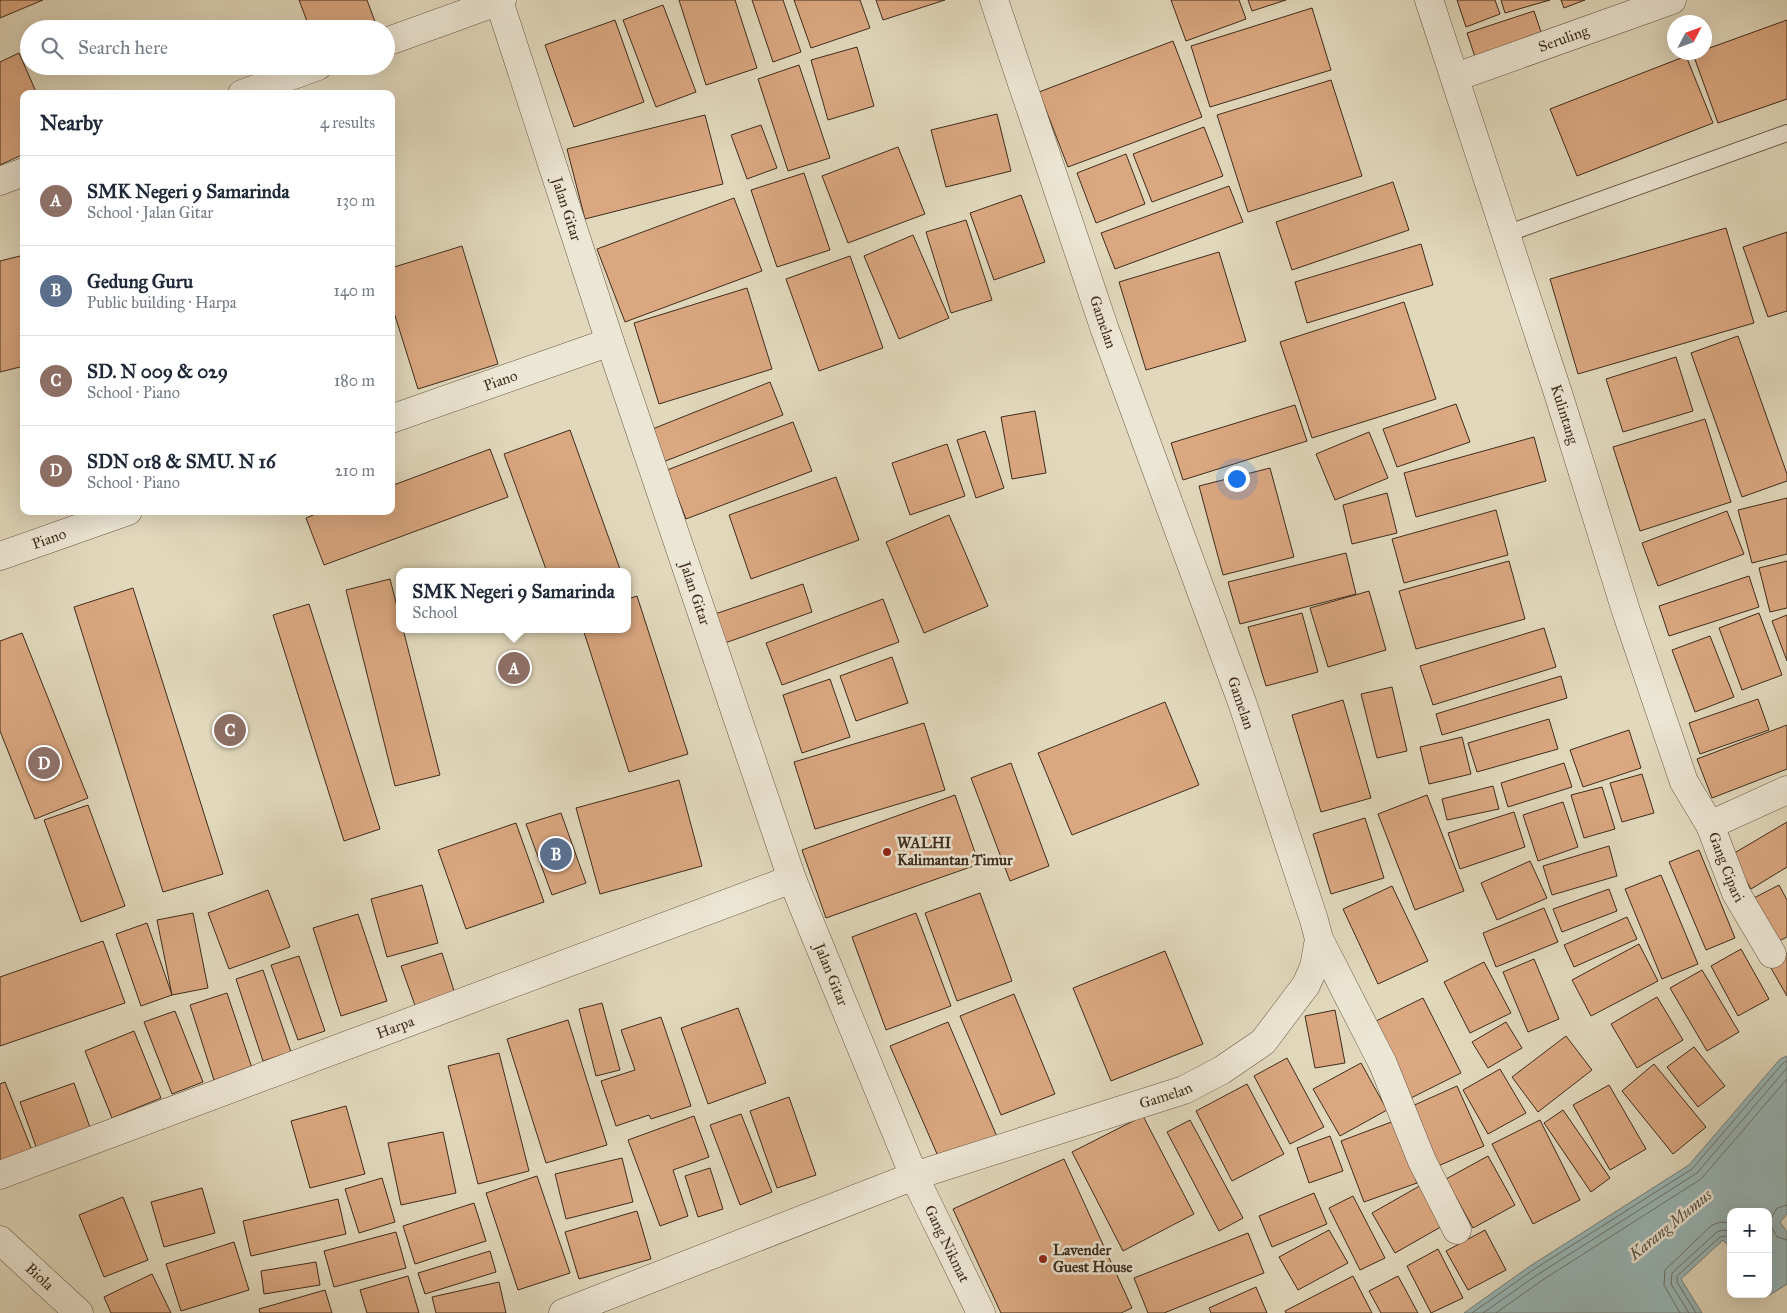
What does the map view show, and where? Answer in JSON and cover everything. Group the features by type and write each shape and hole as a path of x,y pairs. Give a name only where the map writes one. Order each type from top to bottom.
{"street":[{"name":"Gamelan","path":"563,1313 914,1176 1184,1090 1239,1061 1263,1042 1306,985 1314,967 1320,939 1243,705 1105,330 994,0"},
{"name":"Kulintang","path":"1429,0 1456,77 1626,611 1684,782 1710,825"},
{"name":"Seruling","path":"1456,77 1672,0"},
{"path":"395,39 501,1"},
{"name":"Jalan Gitar","path":"501,1 610,342 792,879 914,1176"},
{"path":"253,90 294,75"},
{"path":"0,181 20,174"},
{"name":"Piano","path":"395,418 610,342"},
{"name":"Piano","path":"0,556 117,515"},
{"name":"Gang Cipari","path":"1772,954 1736,893 1710,825 1787,790"},
{"name":"Harpa","path":"0,1175 792,879"},
{"path":"1320,939 1383,1064 1422,1161 1457,1230"},
{"name":"Gang Nikmat","path":"914,1176 981,1313"},
{"name":"Biola","path":"0,1240 79,1313"}],"lane":[{"path":"1506,234 1787,133"}],"water":[{"name":"Karang Mumus","path":"1787,1056 1787,1214 1780,1222 1787,1232 1787,1284 1772,1293 1772,1208 1727,1208 1727,1244 1723,1240 1681,1279 1702,1313 1464,1313 1530,1266 1689,1165 1780,1059"}],"building":[{"path":"0,0 43,0 0,18"},
{"path":"299,0 367,0 374,20 307,20"},
{"path":"679,0 735,0 757,68 706,85"},
{"path":"752,0 783,0 801,52 773,62"},
{"path":"794,0 860,0 870,28 811,48"},
{"path":"876,0 945,0 883,20"},
{"path":"1171,0 1239,0 1246,19 1186,41"},
{"path":"1248,0 1286,0 1252,11"},
{"path":"1457,0 1495,0 1500,14 1466,27"},
{"path":"1501,0 1550,0 1505,13"},
{"path":"1561,0 1585,0 1564,8"},
{"path":"663,5 696,92 656,107 623,20"},
{"path":"1312,8 1331,70 1210,107 1191,46"},
{"path":"1534,11 1543,38 1476,60 1467,33"},
{"path":"615,20 644,102 574,127 545,45"},
{"path":"1787,20 1787,99 1718,123 1695,60 1712,60 1712,47"},
{"path":"1173,41 1202,117 1068,167 1039,92"},
{"path":"857,47 874,106 828,120 811,60"},
{"path":"19,53 20,75 29,75 35,90 20,90 20,156 0,165 0,62"},
{"path":"1676,60 1688,60 1713,123 1577,176 1550,109"},
{"path":"799,65 830,158 788,171 758,79"},
{"path":"1331,80 1362,176 1248,212 1217,115"},
{"path":"997,114 1011,171 946,187 931,130"},
{"path":"705,115 723,184 585,219 567,149"},
{"path":"761,125 777,168 747,179 731,135"},
{"path":"1204,127 1223,176 1152,202 1133,154"},
{"path":"898,147 925,214 848,243 822,176"},
{"path":"1126,154 1145,204 1096,223 1077,173"},
{"path":"804,173 830,250 777,267 751,190"},
{"path":"1393,182 1409,230 1292,270 1276,222"},
{"path":"1229,186 1243,222 1115,269 1101,233"},
{"path":"1021,195 1045,262 994,280 970,213"},
{"path":"734,198 762,271 625,322 597,249"},
{"path":"966,220 992,300 951,313 926,232"},
{"path":"1726,228 1754,323 1578,374 1550,279"},
{"path":"1787,232 1787,311 1768,317 1743,247"},
{"path":"913,235 949,318 899,339 864,256"},
{"path":"1421,244 1433,285 1307,323 1295,282"},
{"path":"462,246 498,364 418,389 395,316 395,267"},
{"path":"1219,252 1246,341 1146,370 1119,282"},
{"path":"20,256 20,367 0,372 0,261"},
{"path":"850,256 883,348 819,371 786,279"},
{"path":"747,288 772,369 659,404 634,323"},
{"path":"1404,302 1436,399 1312,438 1280,342"},
{"path":"1738,336 1787,474 1787,481 1742,497 1691,353"},
{"path":"1676,357 1693,411 1623,432 1606,379"},
{"path":"770,382 783,415 663,462 650,430"},
{"path":"1456,404 1470,442 1397,467 1383,429"},
{"path":"1295,405 1307,441 1183,480 1171,443"},
{"path":"1035,411 1046,473 1012,479 1001,417"},
{"path":"1705,419 1731,502 1640,531 1613,447"},
{"path":"793,422 812,471 686,519 667,470"},
{"path":"570,430 620,568 546,568 504,454"},
{"path":"985,431 1004,488 976,498 957,440"},
{"path":"1369,432 1388,478 1335,500 1316,454"},
{"path":"1534,437 1546,481 1416,517 1404,473"},
{"path":"947,444 965,496 910,515 892,463"},
{"path":"490,449 508,497 324,565 306,518 313,515 395,515 395,485"},
{"path":"1270,468 1294,557 1223,575 1199,486"},
{"path":"836,477 859,540 751,579 729,515"},
{"path":"1387,493 1397,533 1352,544 1343,505"},
{"path":"1787,498 1787,554 1752,563 1738,510"},
{"path":"1496,510 1508,555 1404,583 1392,539"},
{"path":"1727,511 1744,554 1658,586 1642,543"},
{"path":"949,515 988,606 924,633 886,542"},
{"path":"1346,553 1356,594 1240,624 1228,582"},
{"path":"1509,561 1525,619 1416,649 1399,591"},
{"path":"1787,561 1787,608 1770,612 1759,568"},
{"path":"1749,576 1759,607 1669,636 1659,606"},
{"path":"390,579 396,602 396,633 404,633 440,775 395,786 346,590"},
{"path":"803,584 812,612 725,643 715,614"},
{"path":"133,588 223,874 163,892 74,607"},
{"path":"1369,591 1386,650 1328,667 1310,608"},
{"path":"637,596 688,754 629,772 584,633 631,633 631,598"},
{"path":"883,599 899,642 782,685 766,643"},
{"path":"309,604 380,829 344,841 273,615"},
{"path":"1302,613 1318,672 1266,686 1248,627"},
{"path":"1759,613 1782,675 1742,690 1719,628"},
{"path":"1787,615 1787,661 1772,621"},
{"path":"1544,628 1556,667 1433,705 1420,666"},
{"path":"22,633 88,798 35,819 0,731 0,641"},
{"path":"1710,636 1734,697 1695,712 1672,650"},
{"path":"892,657 908,703 856,721 840,676"},
{"path":"1561,676 1567,698 1442,735 1436,714"},
{"path":"830,679 850,737 802,753 783,695"},
{"path":"1392,687 1407,751 1377,758 1361,694"},
{"path":"1758,699 1769,730 1700,754 1689,723"},
{"path":"1343,700 1371,798 1321,812 1292,715"},
{"path":"1165,702 1199,785 1072,835 1038,753"},
{"path":"1549,719 1558,749 1477,772 1468,743"},
{"path":"924,723 945,790 815,829 794,762"},
{"path":"1787,725 1787,769 1712,798 1697,759"},
{"path":"1629,730 1641,768 1583,787 1570,750"},
{"path":"1462,737 1471,774 1429,784 1420,747"},
{"path":"1011,763 1049,866 1010,881 971,778"},
{"path":"1564,763 1572,787 1508,807 1501,783"},
{"path":"1642,774 1654,813 1622,822 1610,783"},
{"path":"679,780 702,866 600,894 576,808"},
{"path":"1493,786 1499,809 1447,820 1442,799"},
{"path":"1602,787 1615,829 1584,838 1571,795"},
{"path":"955,795 979,864 826,918 802,850"},
{"path":"1427,795 1464,891 1415,910 1378,814"},
{"path":"1563,802 1578,847 1538,861 1523,815"},
{"path":"88,805 125,906 81,922 44,820"},
{"path":"1514,812 1525,847 1460,869 1448,833"},
{"path":"561,813 586,883 552,895 526,824"},
{"path":"1365,818 1384,878 1331,894 1313,834"},
{"path":"1787,822 1787,867 1751,889 1731,855"},
{"path":"516,823 544,902 466,929 438,850"},
{"path":"1609,846 1617,876 1552,895 1543,866"},
{"path":"1699,850 1735,938 1706,950 1669,862"},
{"path":"1530,861 1547,898 1497,920 1481,883"},
{"path":"1661,875 1698,964 1662,979 1625,889"},
{"path":"422,885 438,943 387,957 371,899"},
{"path":"1779,885 1787,900 1787,937 1773,944 1750,900"},
{"path":"1392,886 1428,961 1378,984 1343,909"},
{"path":"1609,889 1617,911 1562,932 1553,909"},
{"path":"268,890 290,947 229,969 208,913"},
{"path":"980,893 1012,981 957,1001 925,913"},
{"path":"1544,908 1558,942 1496,967 1483,933"},
{"path":"193,913 208,988 172,995 157,920"},
{"path":"916,913 951,1006 886,1030 852,937"},
{"path":"358,914 387,1001 341,1016 313,928"},
{"path":"1627,917 1637,939 1574,967 1564,945"},
{"path":"147,923 172,995 141,1006 116,934"},
{"path":"103,941 125,1003 0,1046 0,977"},
{"path":"1639,944 1658,981 1591,1016 1572,980"},
{"path":"1741,949 1769,999 1738,1016 1711,966"},
{"path":"1165,951 1203,1044 1111,1081 1073,988"},
{"path":"442,953 456,997 417,1011 401,966"},
{"path":"1787,953 1787,996 1768,963"},
{"path":"299,956 325,1031 298,1040 271,965"},
{"path":"1534,959 1559,1019 1528,1032 1503,972"},
{"path":"1484,962 1511,1013 1470,1033 1444,982"},
{"path":"263,970 291,1052 263,1061 236,979"},
{"path":"1702,970 1739,1032 1707,1051 1670,988"},
{"path":"227,993 252,1068 214,1080 190,1005"},
{"path":"1014,994 1055,1094 1001,1115 960,1016"},
{"path":"1657,997 1683,1040 1637,1068 1611,1024"},
{"path":"1423,998 1461,1073 1411,1098 1372,1023"},
{"path":"602,1003 620,1070 596,1076 579,1009"},
{"path":"738,1008 766,1083 708,1104 681,1028"},
{"path":"1335,1010 1345,1063 1315,1068 1305,1016"},
{"path":"175,1011 203,1082 172,1094 144,1022"},
{"path":"661,1017 691,1106 651,1119 649,1115 616,1126 601,1081 635,1070 621,1030"},
{"path":"568,1020 607,1145 546,1163 507,1039"},
{"path":"948,1022 998,1139 941,1163 890,1046"},
{"path":"1506,1022 1522,1048 1488,1068 1472,1042"},
{"path":"134,1031 161,1098 112,1118 85,1051"},
{"path":"1566,1036 1592,1070 1538,1112 1512,1077"},
{"path":"1694,1047 1725,1086 1698,1107 1667,1067"},
{"path":"499,1053 529,1171 478,1184 448,1066"},
{"path":"1287,1058 1324,1127 1290,1144 1254,1076"},
{"path":"1361,1063 1387,1110 1340,1136 1313,1089"},
{"path":"1654,1064 1706,1127 1673,1154 1622,1091"},
{"path":"1500,1069 1526,1113 1488,1134 1463,1090"},
{"path":"5,1082 35,1158 0,1172 0,1084"},
{"path":"74,1083 92,1133 38,1152 20,1102"},
{"path":"1247,1084 1284,1154 1232,1181 1196,1111"},
{"path":"1609,1085 1646,1149 1610,1170 1573,1105"},
{"path":"1457,1086 1484,1146 1438,1166 1410,1107"},
{"path":"789,1097 816,1175 777,1188 750,1111"},
{"path":"346,1106 365,1174 310,1188 291,1121"},
{"path":"1563,1110 1610,1178 1591,1192 1544,1123"},
{"path":"741,1114 772,1192 740,1205 710,1125"},
{"path":"694,1116 709,1157 673,1170 688,1216 660,1226 628,1140"},
{"path":"1143,1116 1194,1214 1123,1251 1072,1152"},
{"path":"1190,1120 1243,1218 1219,1231 1167,1132"},
{"path":"1540,1120 1580,1200 1533,1224 1492,1144"},
{"path":"1394,1121 1417,1183 1364,1202 1341,1141"},
{"path":"443,1132 456,1193 401,1205 388,1143"},
{"path":"1330,1136 1343,1171 1309,1183 1297,1148"},
{"path":"1488,1156 1515,1205 1473,1228 1446,1179"},
{"path":"622,1158 633,1202 566,1219 555,1174"},
{"name":"Lavender Guest House","path":"1064,1159 1132,1308 1121,1313 1001,1313 953,1209"},
{"path":"710,1168 723,1209 698,1217 685,1176"},
{"path":"537,1176 570,1273 518,1290 486,1193"},
{"path":"382,1178 395,1222 359,1233 345,1189"},
{"path":"1423,1184 1446,1224 1395,1253 1372,1213"},
{"path":"202,1188 215,1233 164,1247 151,1202"},
{"path":"1314,1193 1327,1224 1272,1247 1259,1216"},
{"path":"1353,1196 1385,1258 1360,1270 1329,1208"},
{"path":"123,1197 148,1260 104,1277 79,1215"},
{"path":"338,1199 346,1234 251,1256 243,1221"},
{"path":"474,1203 486,1241 415,1264 403,1226"},
{"path":"637,1211 651,1259 579,1279 565,1232"},
{"path":"1329,1230 1348,1263 1298,1290 1279,1257"},
{"path":"1485,1230 1506,1270 1468,1290 1446,1251"},
{"path":"396,1232 406,1268 334,1287 324,1251"},
{"path":"1248,1233 1264,1273 1164,1313 1148,1313 1134,1278"},
{"path":"234,1242 249,1290 181,1311 166,1264"},
{"path":"1438,1249 1463,1298 1431,1313 1407,1266"},
{"path":"490,1251 496,1272 425,1294 418,1273"},
{"path":"316,1262 320,1285 264,1294 261,1271"},
{"path":"152,1274 171,1313 111,1313 104,1297"},
{"path":"408,1276 419,1313 367,1313 360,1290"},
{"path":"1353,1276 1372,1313 1286,1313 1285,1311"},
{"path":"1398,1276 1418,1313 1381,1313 1369,1291"},
{"path":"499,1282 506,1313 436,1313 432,1297"},
{"path":"1256,1287 1267,1313 1211,1313 1209,1308"},
{"path":"325,1290 332,1313 260,1313 259,1309"}],"place":[{"name":"SMK Negeri 9 Samarinda","path":"514,668"},
{"name":"SD. N 009 & 029","path":"230,730"},
{"name":"SDN 018 & SMU. N 16","path":"44,763"},
{"name":"WALHI Kalimantan Timur","path":"887,852"},
{"name":"Gedung Guru","path":"556,854"},
{"name":"Lavender Guest House","path":"1043,1259"}]}
